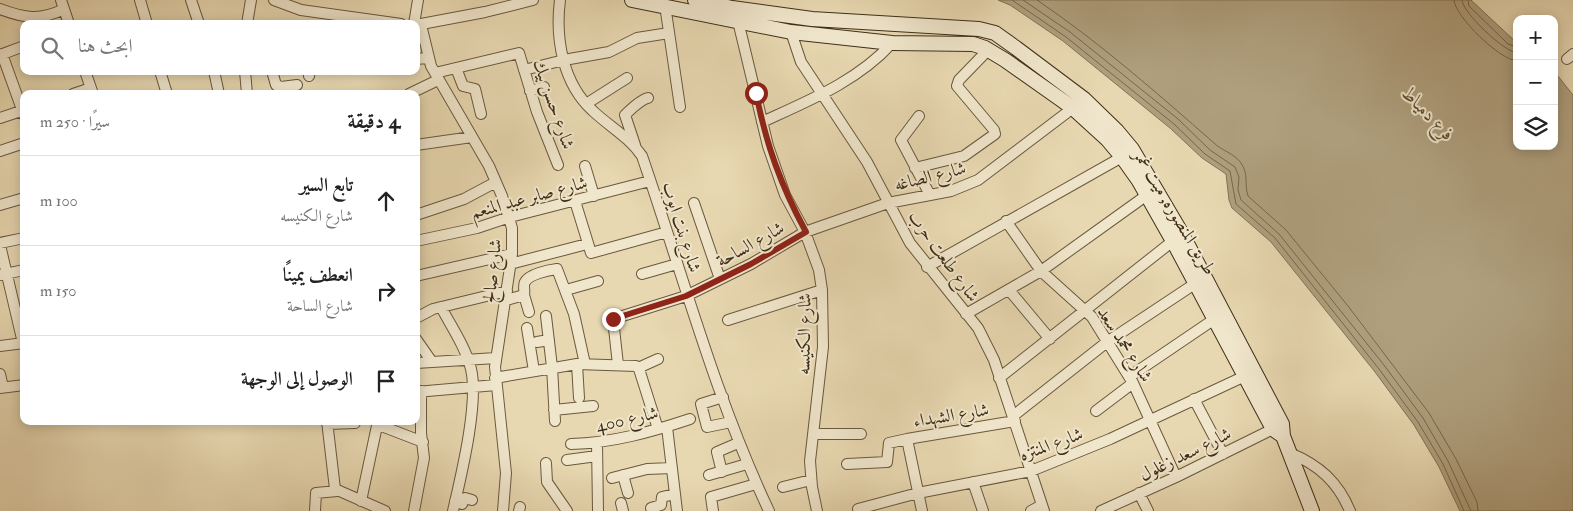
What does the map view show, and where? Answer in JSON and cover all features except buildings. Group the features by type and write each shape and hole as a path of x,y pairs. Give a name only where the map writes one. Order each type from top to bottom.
{"main road":[{"name":"طريق المنصوره, ميت غمر","path":"632,0 665,5 791,32 892,43 973,44 988,50 1073,108 1107,139 1122,156 1147,195 1178,237 1196,283 1220,316 1245,376 1279,429"},
{"name":"طريق المنصوره, ميت غمر","path":"695,0 784,16 862,23 979,29 995,33 1084,99 1117,131 1140,162 1279,429 1312,511"}],"street":[{"path":"140,0 146,20"},
{"path":"191,0 198,20"},
{"path":"248,20 251,0"},
{"path":"274,0 301,10 373,20"},
{"name":"شارع صالح","path":"417,20 418,0"},
{"path":"420,23 524,4 533,0"},
{"name":"شارع بنت ايوب","path":"560,0 558,27 564,60 578,95 635,146 642,156 686,296 723,397 730,422 769,511"},
{"path":"0,9 30,18 52,15 63,4 68,20"},
{"path":"665,5 680,106"},
{"path":"323,20 324,13"},
{"name":"شارع الكنيسه","path":"738,21 762,122 785,195 806,232 819,270 822,290 823,347 810,461 811,480 817,511"},
{"name":"شارع طلعت حرب","path":"791,32 799,57 867,162 910,243 984,338 1014,419 1043,508"},
{"name":"شارع صالح","path":"420,33 436,76 496,182 510,217 513,239 507,295 496,358 495,382 506,473 503,511"},
{"path":"524,70 609,52 636,38 669,33"},
{"path":"762,122 822,95 870,65 892,43"},
{"path":"20,48 1,55 20,104"},
{"path":"915,168 964,156 995,134 994,130 959,90 957,84 988,50"},
{"name":"شارع حسن بيك","path":"456,68 519,53 530,91 558,165"},
{"path":"420,59 428,58"},
{"path":"415,90 436,76 456,68 463,86 475,90 481,114"},
{"path":"86,75 92,90"},
{"path":"161,75 166,90"},
{"path":"215,75 218,90"},
{"path":"245,75 247,90"},
{"path":"273,75 274,83 279,86 297,85"},
{"path":"586,104 627,78"},
{"path":"530,91 544,87"},
{"path":"635,146 626,115 634,110 640,100 648,98"},
{"name":"شارع الصاغه","path":"806,232 888,203 951,191 978,180 1073,108"},
{"path":"0,118 20,113"},
{"path":"919,116 901,140 930,195"},
{"path":"420,144 472,137"},
{"path":"0,150 20,144"},
{"path":"928,267 1122,156"},
{"path":"585,166 594,196"},
{"path":"420,214 464,199 496,182"},
{"name":"شارع صابر عبد المنعم","path":"420,240 468,230 510,217 650,182"},
{"path":"966,314 1041,271 1147,195"},
{"path":"0,205 20,199"},
{"path":"575,201 589,248"},
{"path":"694,203 720,279"},
{"name":"شارع محمد سعد","path":"1006,221 1041,271 1085,310 1107,342 1131,380 1176,477"},
{"path":"420,275 511,259 589,248 667,232"},
{"name":"شارع الساحة","path":"618,365 612,319 686,296 806,232"},
{"path":"998,378 1178,237"},
{"path":"20,239 0,244 3,274 20,333"},
{"path":"642,274 677,264"},
{"path":"529,312 524,295 524,284 543,272 557,269 578,326 581,364 579,398"},
{"path":"3,274 20,271"},
{"path":"566,290 598,281"},
{"path":"1014,419 1107,342 1196,283"},
{"path":"728,320 822,290"},
{"path":"1009,290 1050,339"},
{"path":"420,316 441,307 507,295 524,295"},
{"path":"441,307 468,360 472,387 468,460 454,506"},
{"path":"546,316 552,367 554,415 593,406"},
{"path":"1096,411 1131,380 1220,316"},
{"path":"527,328 534,371"},
{"path":"537,342 549,340"},
{"path":"0,346 20,343"},
{"path":"420,345 432,362"},
{"path":"420,363 496,358"},
{"path":"420,391 472,387 552,367 581,364 618,365 638,368 658,358"},
{"path":"638,368 662,428 672,468 677,511"},
{"path":"0,374 2,388 20,386"},
{"name":"شارع المنتزه","path":"858,509 918,493 1031,471 1110,439 1245,376"},
{"path":"723,397 701,404 707,427 730,422"},
{"path":"1194,400 1223,454"},
{"path":"414,511 424,458 420,404"},
{"name":"شارع 400","path":"571,444 597,443 662,428 690,419"},
{"name":"شارع الشهداء","path":"922,511 907,439 1014,419"},
{"path":"327,425 336,491"},
{"path":"361,500 378,425"},
{"path":"383,425 423,442"},
{"name":"شارع سعد زغلول","path":"1101,511 1279,429"},
{"path":"813,434 861,434"},
{"path":"847,464 887,462 889,443 907,439"},
{"path":"597,443 598,511"},
{"path":"722,472 717,452 738,443"},
{"path":"1290,454 1310,461 1324,472 1337,486 1350,511"},
{"path":"567,460 597,456"},
{"path":"546,463 547,482 567,511"},
{"path":"709,476 747,464"},
{"path":"612,478 647,469 672,468"},
{"path":"624,475 628,493"},
{"path":"784,487 811,480"},
{"path":"973,482 983,511"},
{"path":"714,511 711,497 756,484"},
{"path":"315,511 316,493 336,491 386,511"},
{"path":"651,508 661,505 662,497 675,494"},
{"path":"1139,494 1148,511"},
{"path":"454,506 462,504 465,498 472,500"},
{"path":"1031,511 1043,508"}],"water":[{"name":"فرع دمياط","path":"998,0 1471,0 1513,39 1513,150 1558,150 1558,76 1573,95 1573,511 1460,511 1439,467 1414,425 1375,372 1271,242 1232,208 1229,200 1226,174 1202,158 1170,128 1063,41 1010,5"}],"route":[{"path":"613,319 686,296 751,264 806,232 785,195 776,170 768,146 756,93"}]}
